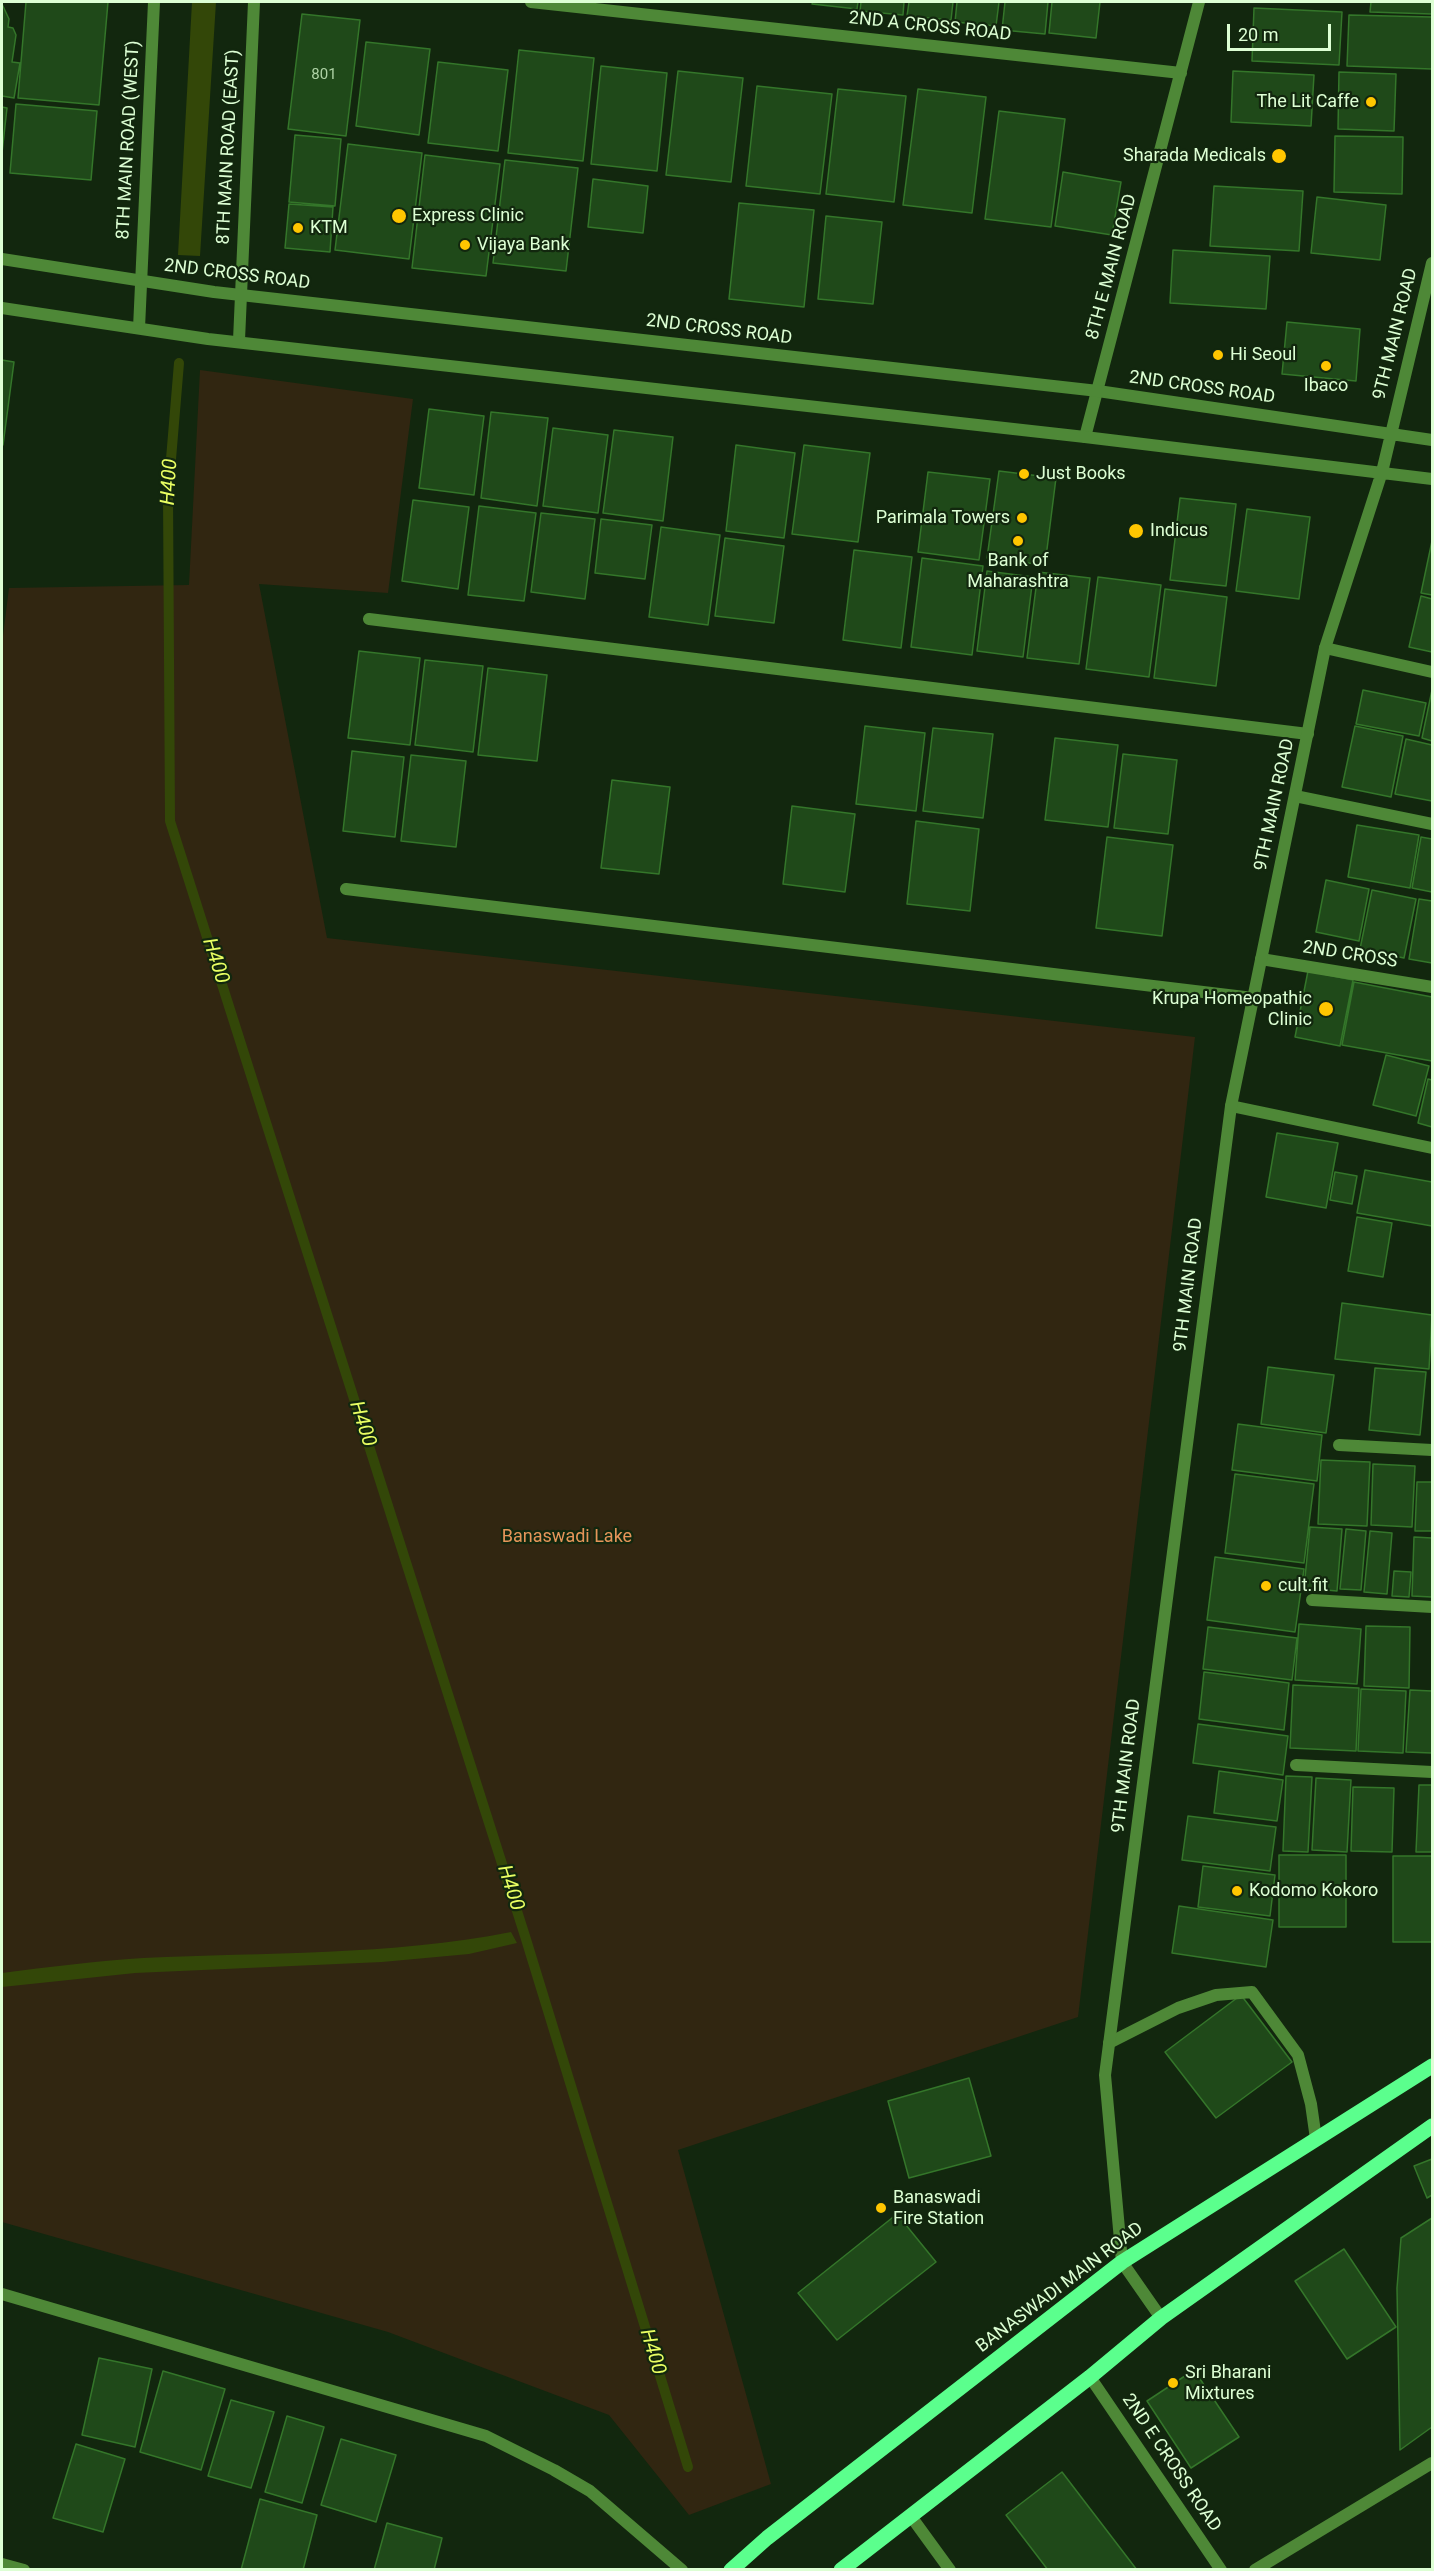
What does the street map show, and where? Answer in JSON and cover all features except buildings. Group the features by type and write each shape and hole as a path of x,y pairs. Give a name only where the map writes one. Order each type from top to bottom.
{"main road":[{"name":"BANASWADI MAIN ROAD","path":"731,2570 767,2538 1122,2262 1432,2066"},
{"path":"841,2570 1090,2377 1161,2318 1432,2126"}],"street":[{"name":"8TH MAIN ROAD (WEST)","path":"141,281 154,2"},
{"name":"8TH MAIN ROAD (EAST)","path":"239,340 239,293 254,2"},
{"name":"2ND A CROSS ROAD","path":"531,2 1181,73"},
{"name":"8TH E MAIN ROAD","path":"1085,437 1199,2"},
{"name":"2ND CROSS ROAD","path":"2,259 214,292 239,293 1098,392 1432,440"},
{"name":"9TH MAIN ROAD","path":"1161,2318 1122,2262 1105,2076 1231,1106 1325,648 1382,472 1432,263"},
{"path":"139,328 141,281"},
{"path":"2,308 208,339 239,340 1432,479"},
{"path":"369,619 1308,734"},
{"path":"1325,648 1432,672"},
{"path":"1295,796 1432,824"},
{"path":"346,889 1253,998"},
{"name":"2ND CROSS","path":"1261,959 1432,987"},
{"path":"1231,1106 1432,1148"},
{"path":"1339,1444 1432,1450"},
{"path":"1312,1600 1432,1607"},
{"path":"1296,1765 1432,1772"},
{"path":"1109,2043 1178,2008 1216,1995 1252,1992 1298,2055 1311,2104 1316,2139"},
{"path":"2,2294 486,2436 554,2469 590,2491 682,2570"},
{"name":"2ND E CROSS ROAD","path":"1090,2377 1221,2570"},
{"path":"1255,2570 1432,2463"},
{"path":"910,2515 950,2570"},
{"path":"2,2564 24,2570"}],"green space":[{"name":"Banaswadi Lake","path":"200,370 413,399 388,593 259,584 327,938 1195,1037 1078,2017 678,2150 771,2484 689,2515 609,2415 388,2332 2,2222 2,644 9,588 189,585"}],"shaded area":[{"path":"192,2 216,2 200,256 178,255"},
{"path":"511,1932 517,1943 469,1954 382,1962 135,1973 2,1987 2,1973 72,1964 143,1958 374,1949 465,1940"}],"waterway":[{"name":"H400","path":"179,363 168,495 170,821 525,1936 688,2467"}],"place":[{"name":"The Lit Caffe","path":"1371,102"},
{"name":"Sharada Medicals","path":"1279,156"},
{"name":"Express Clinic","path":"399,216"},
{"name":"KTM","path":"298,228"},
{"name":"Vijaya Bank","path":"465,245"},
{"name":"Hi Seoul","path":"1218,355"},
{"name":"Ibaco","path":"1326,366"},
{"name":"Just Books","path":"1024,474"},
{"name":"Parimala Towers","path":"1022,518"},
{"name":"Indicus","path":"1136,531"},
{"name":"Bank of Maharashtra","path":"1018,541"},
{"name":"Krupa Homeopathic Clinic","path":"1326,1009"},
{"name":"cult.fit","path":"1266,1586"},
{"name":"Kodomo Kokoro","path":"1237,1891"},
{"name":"Banaswadi Fire Station","path":"881,2208"},
{"name":"Sri Bharani Mixtures","path":"1173,2383"}]}
